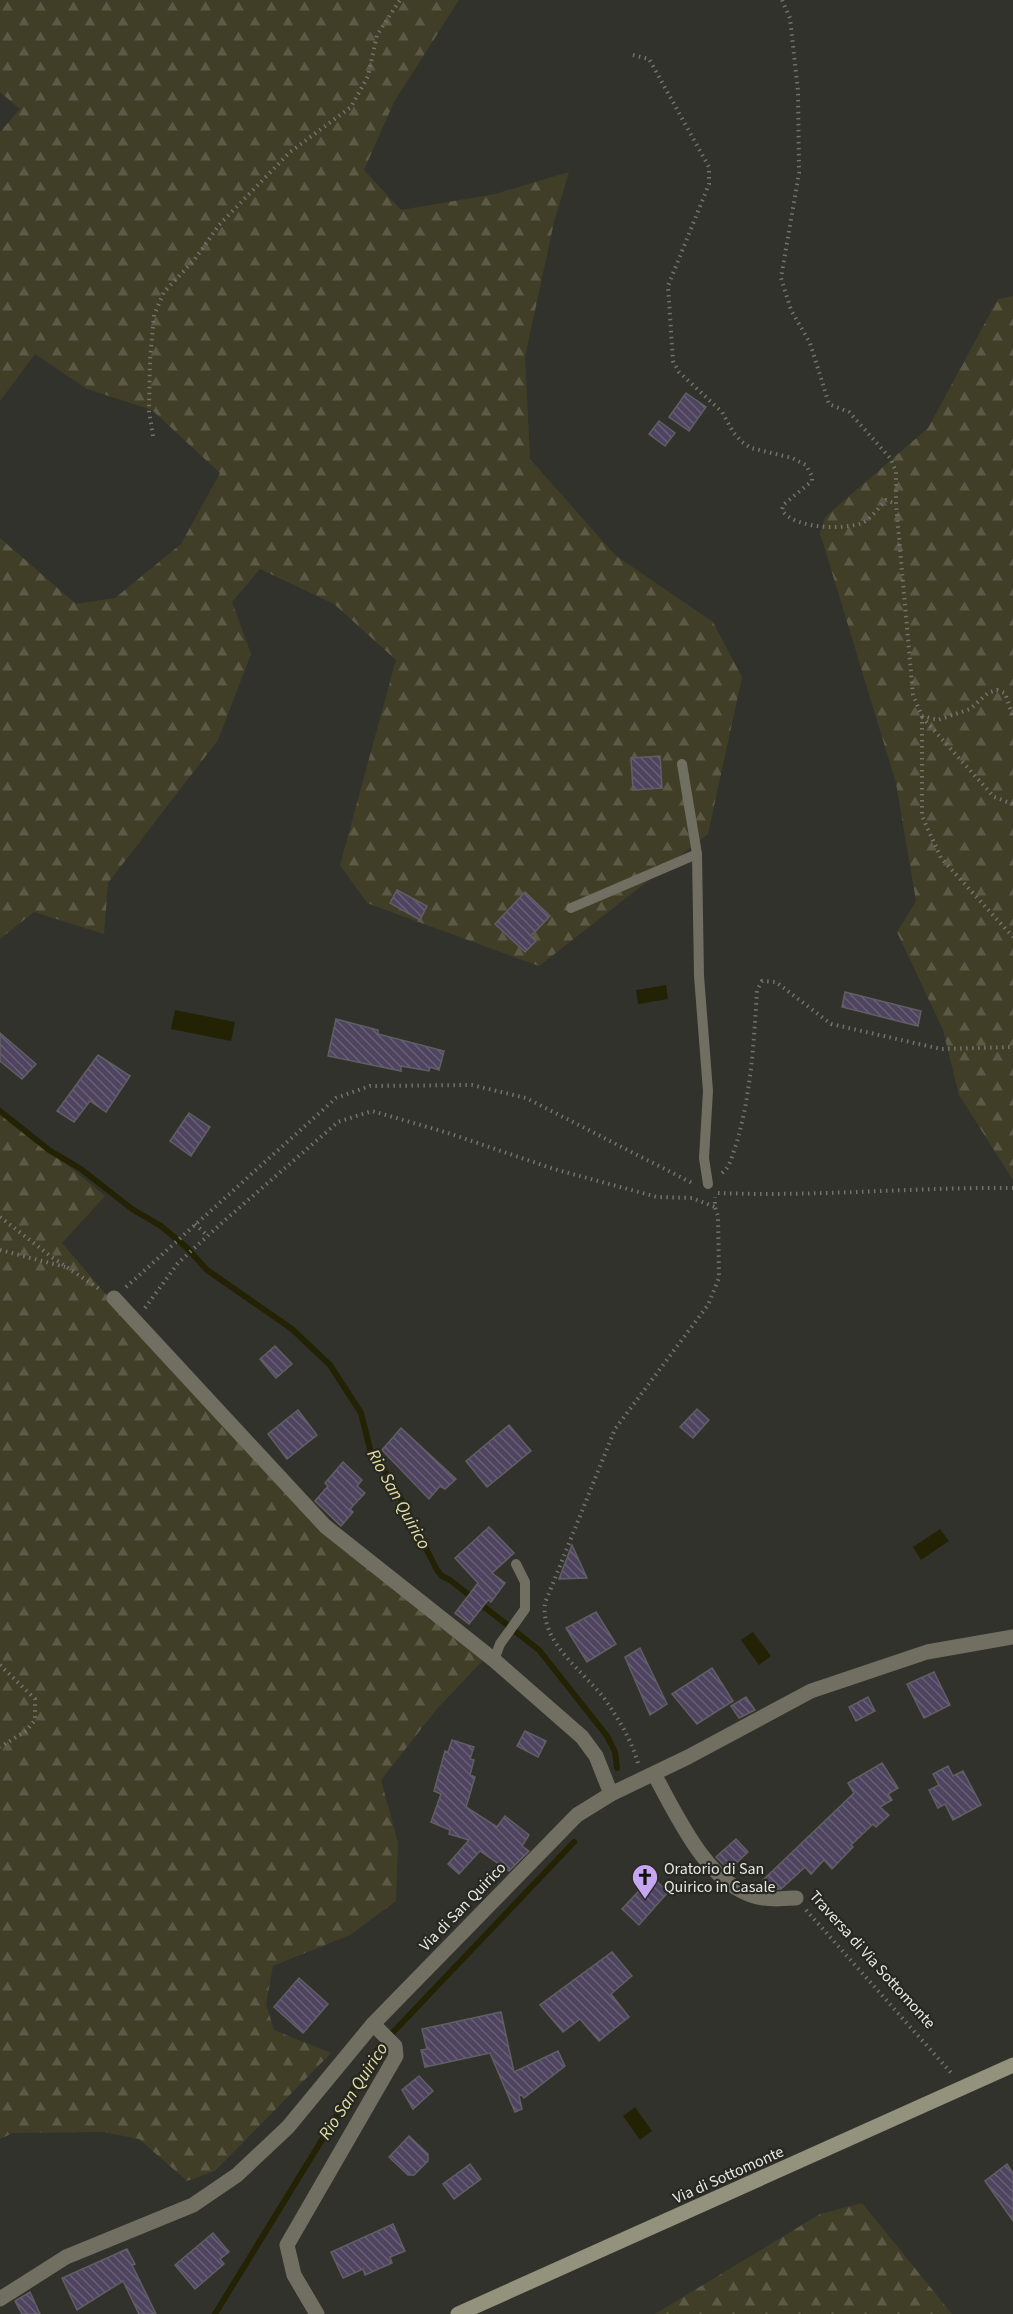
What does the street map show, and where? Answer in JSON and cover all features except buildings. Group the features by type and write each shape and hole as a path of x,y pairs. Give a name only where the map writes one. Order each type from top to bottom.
{"main road":[{"name":"Via di Sottomonte","path":"458,2314 1013,2066"}],"street":[{"path":"114,1298 325,1526 494,1660 582,1737 596,1756 611,1794"},
{"name":"Via di San Quirico","path":"0,2299 66,2257 193,2205 237,2175 288,2127 376,2027 577,1815 611,1794 811,1691 927,1652 1013,1637"},
{"name":"Traversa di Via Sottomonte","path":"648,1776 701,1857 729,1882 753,1896 772,1900 796,1898"},
{"path":"317,2314 294,2275 287,2245 396,2056 395,2046 376,2027"}],"lane":[{"path":"682,764 697,854 699,976 708,1091 704,1158 708,1184"},
{"path":"571,908 697,854"},
{"path":"494,1660 500,1644 525,1609 525,1582 516,1564"}],"path":[{"path":"153,436 149,411 150,359 154,315 164,292 195,259 219,225 290,152 351,107 368,76 377,35 400,0"},
{"path":"782,0 790,18 798,91 799,173 782,278 790,310 810,343 829,404 849,412 891,459 896,472 896,504 913,695 922,716 994,796 1013,804"},
{"path":"633,55 649,59 709,167 709,184 668,286 673,361 679,372 722,412 733,432 742,442 751,448 792,458 806,465 812,481 783,504 782,510 785,514 807,525 845,527 865,522 886,500 896,504"},
{"path":"922,716 938,720 970,709 988,693 997,690 1005,693 1013,717"},
{"path":"922,716 922,816 941,858 1013,937"},
{"path":"708,1184 729,1166 744,1117 752,1069 757,990 762,981 776,982 831,1024 941,1049 1013,1047"},
{"path":"0,1217 68,1268 114,1298 336,1098 370,1086 472,1085 526,1098 695,1185"},
{"path":"136,1323 151,1297 178,1263 338,1122 372,1111 448,1133 554,1169 657,1197 692,1198 715,1207"},
{"path":"648,1776 619,1719 547,1629 543,1616 545,1603 615,1429 708,1305 719,1278 718,1216 715,1207 715,1193 754,1195 1013,1188"},
{"path":"195,1224 207,1238"},
{"path":"0,1250 68,1268"},
{"path":"0,1665 35,1700 35,1720 26,1731 0,1747"},
{"name":"Traversa di Via Sottomonte","path":"796,1898 963,2087"}],"green space":[{"path":"0,0 459,0 394,102 364,170 401,210 495,194 569,172 554,222 525,357 530,459 615,555 713,622 742,677 708,834 539,966 367,903 340,865 396,660 334,604 260,569 232,602 251,654 218,740 108,883 104,934 34,912 0,939 0,538 76,604 115,598 181,544 220,473 152,410 87,389 35,354 0,401 0,132 20,109 0,92"},
{"path":"1013,296 1013,1180 959,1095 943,1030 897,932 916,901 896,783 820,533 825,517 928,428 998,299"},
{"path":"0,1109 105,1196 62,1243 139,1333 318,1530 484,1659 436,1710 381,1780 398,1843 396,1901 350,1935 273,1966 266,2004 274,2030 331,2053 215,2171 187,2181 139,2139 103,2132 13,2133 0,2139"},
{"path":"862,2203 952,2314 655,2314 820,2214"}],"shaded area":[{"path":"666,985 668,999 638,1004 636,990"},
{"path":"175,1010 235,1022 231,1041 171,1029"},
{"path":"940,1529 949,1541 921,1560 913,1547"},
{"path":"753,1632 771,1656 759,1665 741,1640"},
{"path":"635,2107 652,2131 640,2140 623,2116"}],"waterway":[{"name":"Rio San Quirico","path":"0,1111 49,1150 81,1169 132,1209 161,1226 186,1247 207,1270 292,1329 330,1365 361,1413 372,1457 390,1478 437,1570 539,1650 607,1736 615,1752 617,1768"},
{"name":"Rio San Quirico","path":"215,2314 379,2047 574,1842"}],"place":[{"name":"Oratorio di San Quirico in Casale","path":"645,1900"}]}
